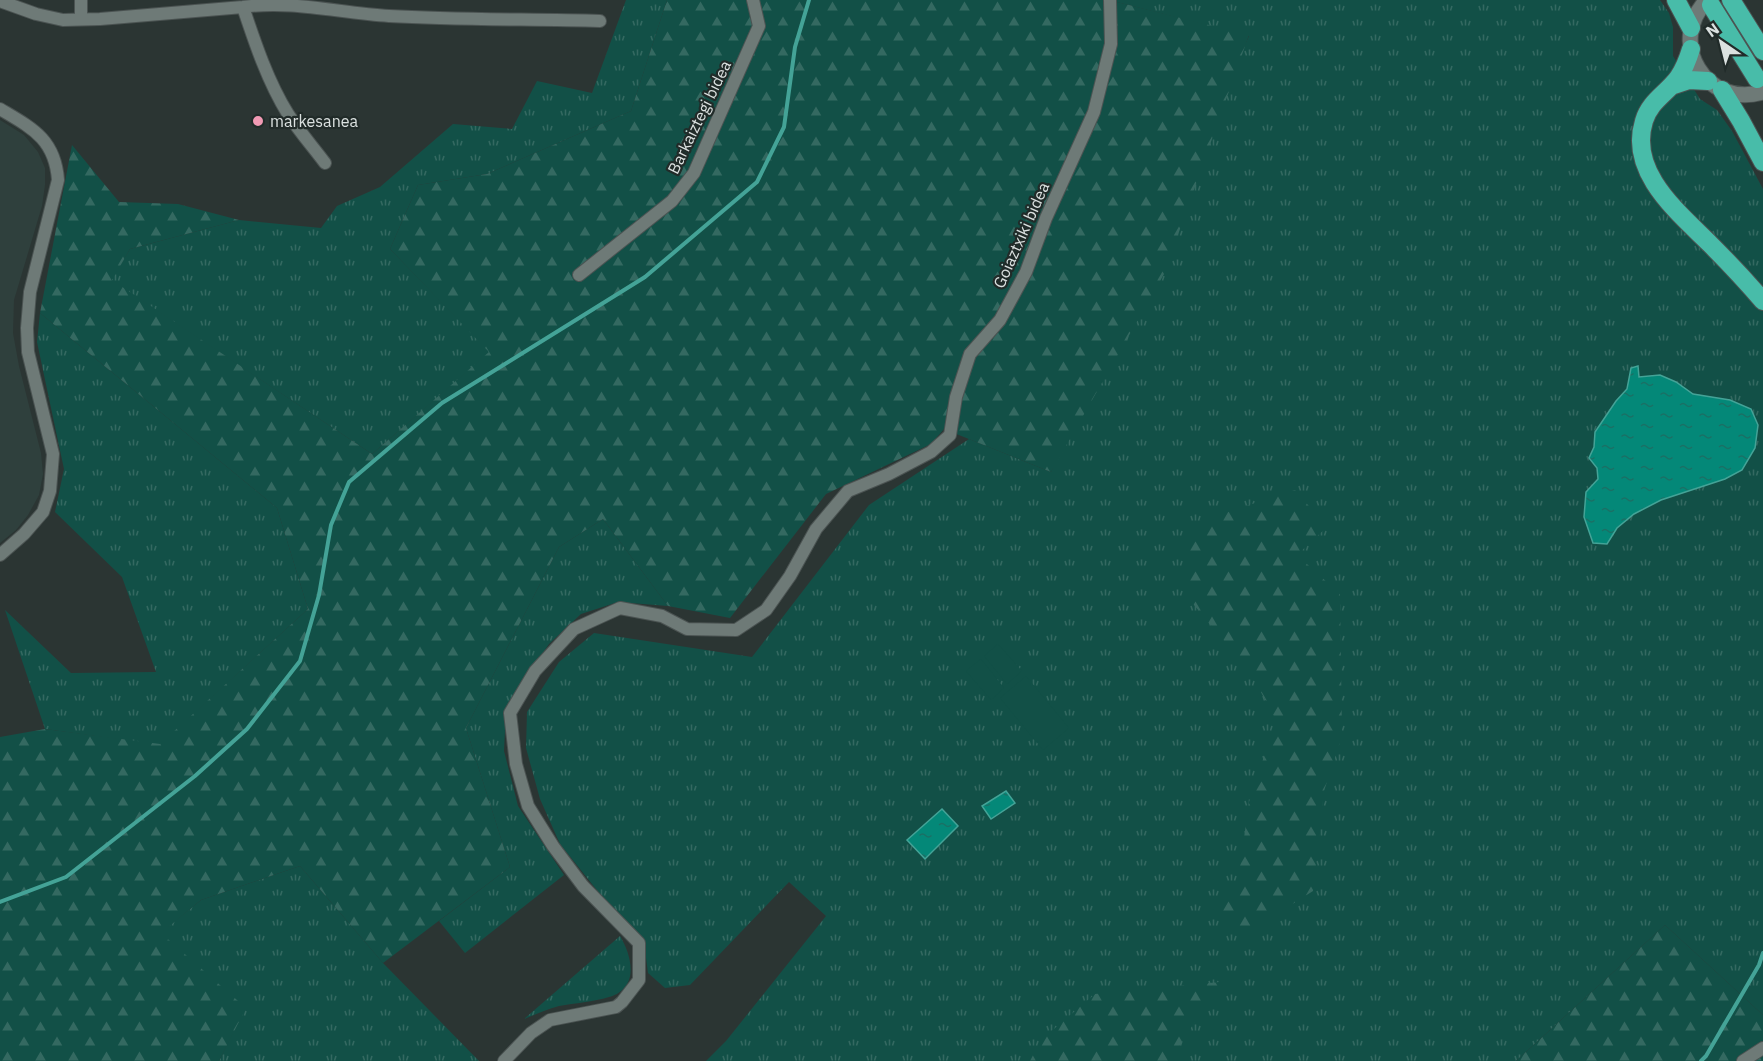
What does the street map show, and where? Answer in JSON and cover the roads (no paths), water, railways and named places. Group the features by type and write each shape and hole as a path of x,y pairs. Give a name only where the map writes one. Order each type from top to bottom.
{"highway":[{"path":"1676,0 1691,28"},
{"path":"1731,0 1763,51"},
{"path":"1709,2 1760,85"},
{"path":"1690,49 1683,69 1671,86 1656,98 1647,114 1641,139 1644,159 1653,181 1667,201 1763,301"},
{"path":"1671,86 1689,80 1715,85 1741,121 1763,162"}],"main road":[{"path":"1709,2 1695,16 1691,28 1690,49 1697,66 1715,85 1734,94 1747,95 1760,85"}],"street":[{"path":"81,0 81,19"},
{"name":"Barkaiztegi bidea","path":"579,274 672,201 694,173 759,26 753,0"},
{"name":"Goiaztxiki bidea","path":"504,1061 531,1033 550,1020 616,1007 634,989 640,975 639,943 584,886 553,846 528,806 516,764 510,713 535,670 574,629 620,608 662,616 687,628 736,630 766,610 790,576 816,529 848,491 889,474 931,452 950,435 956,397 970,354 1000,320 1026,272 1046,219 1094,112 1111,44 1110,0"},
{"path":"0,1 36,14 63,20 245,4 286,3 388,16 600,21"},
{"path":"245,4 254,39 279,98 325,163"},
{"path":"0,109 26,124 45,141 57,166 58,180 30,292 27,327 28,352 53,454 50,491 43,512 24,534 0,555"},
{"path":"1743,1061 1763,1048"}],"water":[{"path":"1638,366 1639,377 1660,375 1676,382 1693,394 1730,400 1751,409 1758,425 1755,448 1742,470 1725,479 1661,500 1634,514 1617,528 1607,544 1593,543 1584,517 1586,492 1598,479 1597,468 1589,458 1594,447 1595,432 1627,389 1631,368"},
{"path":"1006,791 1015,803 991,819 982,806"},
{"path":"942,809 958,826 925,859 907,840"}],"waterway":[{"path":"0,902 66,877 195,776 247,729 300,661 319,595 331,525 349,482 442,403 645,277 757,182 784,127 795,47 809,0"},
{"path":"1701,1061 1759,965 1763,953"}],"place":[{"name":"markesanea","path":"258,121"}]}
